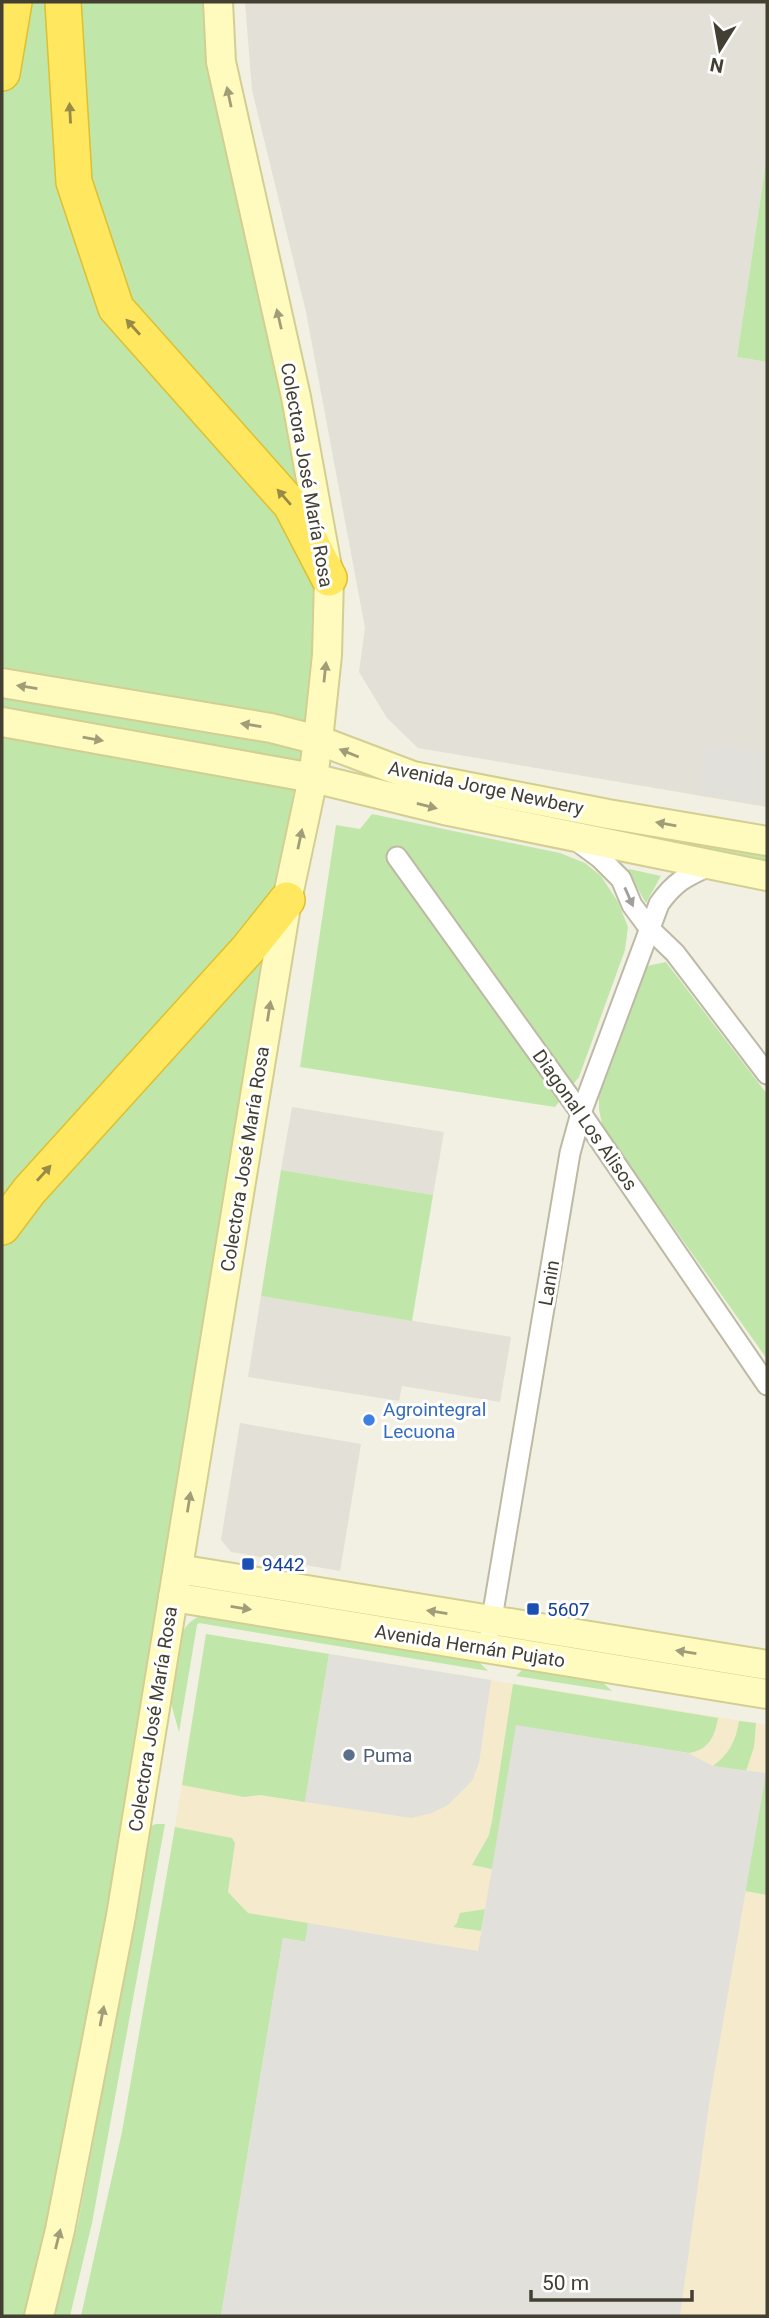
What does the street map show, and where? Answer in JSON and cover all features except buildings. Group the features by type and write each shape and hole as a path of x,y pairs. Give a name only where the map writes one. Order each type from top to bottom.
{"highway":[{"path":"2,73 14,2"},
{"path":"63,2 74,182 116,308 291,505 329,578"},
{"path":"2,1227 29,1191 248,949 287,900"}],"main road":[{"name":"Colectora José María Rosa","path":"39,2316 60,2230 121,1916 287,900 313,778 327,655 329,578 296,397 221,62 218,2"},
{"name":"Avenida Jorge Newbery","path":"2,683 271,728 318,740 413,776 608,814 767,841"},
{"name":"Avenida Jorge Newbery","path":"2,722 313,778 444,810 767,876"},
{"name":"Avenida Hernán Pujato","path":"178,1569 767,1665"},
{"name":"Avenida Hernán Pujato","path":"173,1597 767,1694"}],"street":[{"path":"571,836 600,858 621,879 632,905 649,928 675,953 767,1074"},
{"name":"Diagonal Los Alisos","path":"397,858 581,1113 767,1385"},
{"name":"Lanin","path":"487,1648 570,1153 581,1113 659,904 682,878 711,864"}],"shaded area":[{"path":"245,2 767,2 767,155 737,357 767,362 767,807 418,748 387,718 359,672 365,628 306,312 252,90"},
{"path":"707,744 767,753 767,802 699,792"},
{"path":"292,1107 444,1132 433,1195 281,1170"},
{"path":"261,1296 511,1337 500,1402 402,1386 399,1401 248,1377"},
{"path":"240,1423 361,1444 340,1571 231,1552 221,1540"},
{"path":"206,1634 767,1725 767,2316 81,2316 122,2132"},
{"path":"329,1654 491,1680 479,1763 472,1781 448,1805 432,1813 411,1818 305,1802"},
{"path":"516,1725 688,1753 713,1766 766,1773 710,2098 680,2316 221,2316 283,1938 305,1942 308,1923 478,1951"}],"green space":[{"path":"2,2 218,2 296,397 327,655 39,2316 2,2316"},
{"path":"767,155 767,362 737,357"},
{"path":"378,772 767,851 767,864 376,783"},
{"path":"372,814 560,853 585,863 601,876 618,902 628,927 625,950 579,1077 555,1107 300,1067 336,825 360,829"},
{"path":"627,870 661,876 646,903"},
{"path":"666,962 767,1094 767,1359 603,1128 599,1091 647,966"},
{"path":"281,1170 433,1195 412,1321 261,1296"},
{"path":"204,1614 476,1659 488,1671 199,1623 179,1732 171,1703 182,1634 191,1622"},
{"path":"206,1634 329,1654 305,1802 260,1795 244,1797 182,1785"},
{"path":"534,1667 600,1680 612,1691 516,1676 523,1669"},
{"path":"513,1684 718,1718 710,1741 702,1749 689,1753 545,1730 498,1866 492,1869 472,1865 489,1835"},
{"path":"739,1721 756,1723 754,1747 746,1771 713,1766 731,1746"},
{"path":"767,1765 767,1895 745,1891"},
{"path":"165,1824 92,2223 70,2316 54,2316 78,2223 151,1826"},
{"path":"175,1827 232,1838 235,1843 228,1892 248,1913 308,1923 306,1942 283,1938 221,2316 81,2316 122,2132"},
{"path":"485,1909 481,1931 453,1927 460,1913"}],"place":[{"name":"Agrointegral Lecuona","path":"369,1420"},
{"name":"9442","path":"248,1564"},
{"name":"5607","path":"533,1609"},
{"name":"Puma","path":"349,1755"}]}
